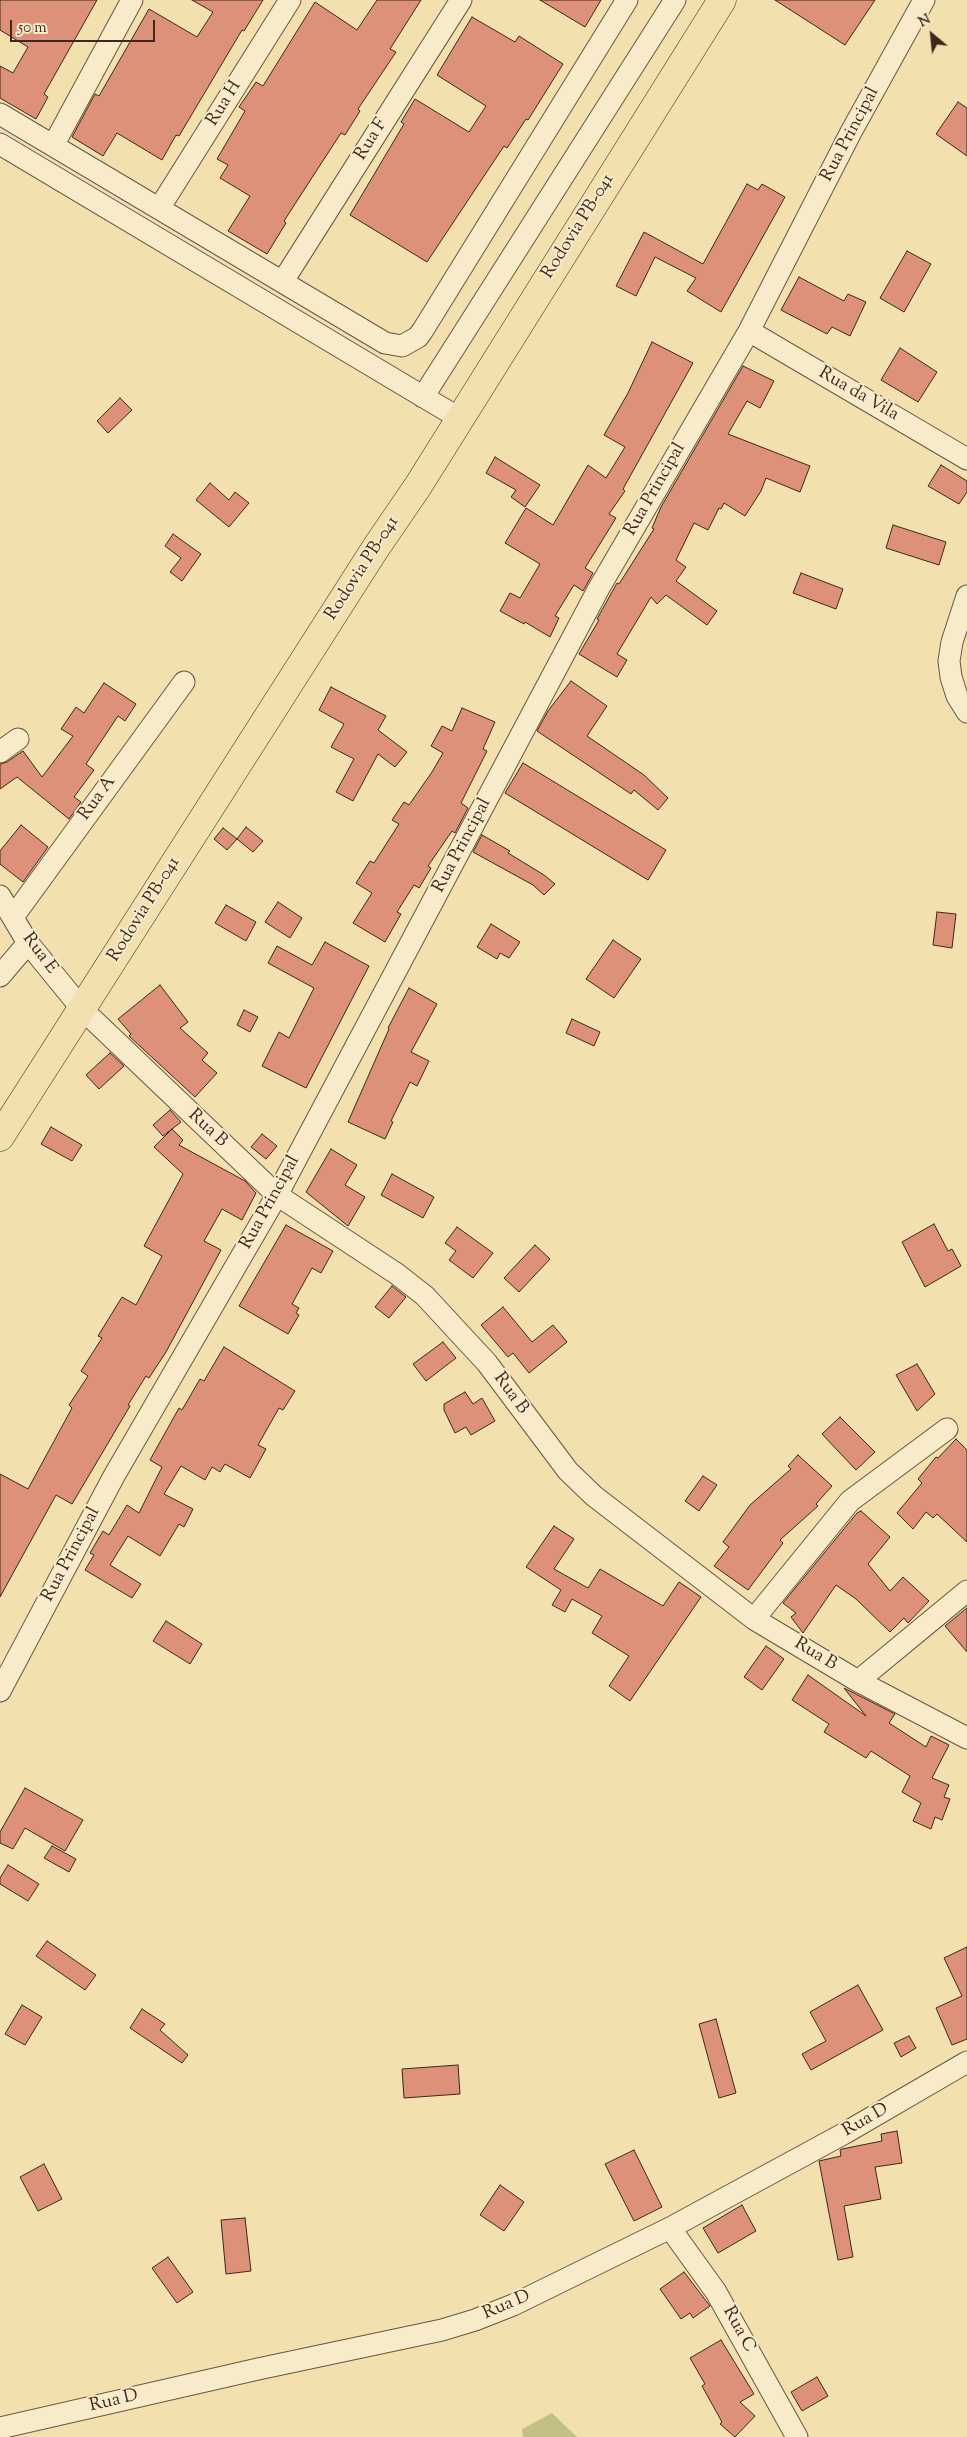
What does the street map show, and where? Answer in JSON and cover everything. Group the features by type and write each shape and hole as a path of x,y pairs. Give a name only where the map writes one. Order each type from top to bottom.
{"main road":[{"name":"Rodovia PB-041","path":"0,1136 459,418 722,0"}],"street":[{"path":"54,144 132,0"},
{"name":"Rua H","path":"160,207 290,0"},
{"name":"Rua F","path":"283,280 461,0"},
{"path":"0,114 54,144 385,342 402,346 418,337 497,213 627,0"},
{"path":"423,397 675,0"},
{"name":"Rua Principal","path":"0,1691 114,1476 277,1195 599,588 748,331 851,132 924,0"},
{"path":"0,144 459,418"},
{"name":"Rua da Vila","path":"748,331 967,459"},
{"path":"967,596 952,642 949,661 950,677 957,696 967,712"},
{"name":"Rua A","path":"13,917 184,682"},
{"path":"0,752 18,739"},
{"name":"Rua E","path":"0,896 28,943 82,1009"},
{"path":"0,976 28,943"},
{"name":"Rua B","path":"82,1009 277,1195 397,1274 424,1296 487,1363 568,1471 594,1496 754,1619 858,1680 967,1738"},
{"path":"754,1619 850,1501 947,1429"},
{"path":"858,1680 967,1591"},
{"name":"Rua D","path":"0,2428 258,2369 442,2330 513,2305 670,2228 845,2133 967,2062"},
{"name":"Rua C","path":"670,2228 716,2292 796,2437"}],"shaded area":[{"path":"552,2413 577,2437 523,2437 522,2429"}],"building":[{"path":"0,0 97,0 44,94 48,97 36,119 0,98 0,66 13,73 28,47 0,30"},
{"path":"192,0 263,0 244,31 242,30 179,136 176,135 162,160 117,133 103,156 72,137 95,94 99,96 149,9 197,37 213,12"},
{"path":"377,0 421,0 390,49 396,52 358,109 360,111 345,135 341,133 284,221 286,223 267,254 228,231 250,196 220,178 228,165 217,159 245,111 239,107 256,82 263,86 315,2 357,30"},
{"path":"540,0 601,0 585,27"},
{"path":"775,0 875,0 845,45"},
{"path":"472,17 515,42 519,36 563,64 528,120 526,119 507,148 504,146 427,262 350,215 404,124 401,122 415,99 469,132 486,106 437,75"},
{"path":"958,102 967,108 967,156 936,134"},
{"path":"747,184 758,190 762,184 785,197 721,312 687,291 696,278 655,257 636,296 616,286 644,232 703,264"},
{"path":"907,251 931,264 904,312 880,298"},
{"path":"799,277 844,301 848,294 866,302 850,336 832,327 827,334 781,310"},
{"path":"652,342 693,363 623,489 625,491 609,514 616,518 585,568 593,573 583,591 574,585 555,616 559,618 550,637 525,622 524,624 500,611 510,593 520,598 540,564 505,543 526,508 553,525 588,465 606,478 625,447 604,435 628,393"},
{"path":"900,348 937,372 918,402 881,380"},
{"path":"743,366 774,381 760,408 747,401 728,434 810,466 800,492 766,478 761,491 745,516 724,503 721,509 719,508 708,530 694,523 676,560 686,567 676,581 717,611 707,625 666,595 657,604 651,597 617,654 627,660 617,677 579,654 599,620 597,619 617,583 619,584 654,529 652,528 661,507"},
{"path":"120,398 132,410 108,433 97,421"},
{"path":"495,457 540,485 525,507 511,497 516,490 486,473"},
{"path":"941,465 967,481 967,492 959,504 928,486"},
{"path":"210,483 229,500 235,492 249,503 229,527 196,500"},
{"path":"893,525 946,542 939,565 886,548"},
{"path":"173,534 201,554 182,581 170,572 181,558 165,546"},
{"path":"801,573 843,589 836,609 793,593"},
{"path":"571,681 607,706 587,736 644,775 668,798 658,810 634,790 631,794 537,731 548,711"},
{"path":"104,683 136,704 125,721 118,716 86,764 94,770 74,797 81,802 69,819 17,777 0,789 0,764 7,762 23,751 42,777 73,736 61,729 76,707 84,713"},
{"path":"331,687 386,716 378,730 407,752 395,767 378,754 353,801 336,792 354,759 331,747 344,724 319,710"},
{"path":"462,708 495,722 483,749 487,751 461,803 468,808 455,833 452,831 428,866 431,868 419,888 414,885 397,912 401,914 385,942 353,923 372,893 356,883 370,861 374,863 399,824 392,820 404,802 409,805 443,753 431,746 442,726 452,731"},
{"path":"523,763 666,850 648,880 505,793"},
{"path":"21,825 48,847 23,882 0,864 0,851"},
{"path":"246,827 263,841 253,852 237,839"},
{"path":"223,828 237,839 227,850 214,839"},
{"path":"482,835 510,851 508,853 555,884 544,895 533,885 473,852"},
{"path":"278,902 302,918 290,938 265,922"},
{"path":"226,905 256,922 246,941 215,923"},
{"path":"937,912 956,914 952,948 933,945"},
{"path":"491,924 520,942 509,958 500,953 497,959 477,947"},
{"path":"613,940 641,959 614,998 586,979"},
{"path":"325,942 369,966 306,1088 262,1066 279,1032 289,1038 314,988 268,963 277,946 312,965"},
{"path":"160,985 188,1022 180,1028 208,1053 202,1060 217,1073 195,1097 129,1036 131,1034 118,1019"},
{"path":"409,988 437,1004 411,1052 429,1061 417,1086 410,1082 391,1121 393,1122 385,1139 348,1122 388,1028"},
{"path":"244,1010 258,1017 250,1032 237,1025"},
{"path":"572,1019 600,1032 594,1046 566,1033"},
{"path":"110,1053 124,1066 99,1089 86,1075"},
{"path":"170,1110 181,1122 163,1136 153,1125"},
{"path":"51,1127 82,1145 72,1161 41,1144"},
{"path":"172,1129 183,1140 179,1145 245,1181 256,1193 242,1220 222,1209 204,1241 221,1250 166,1352 149,1378 146,1376 128,1405 130,1406 72,1504 56,1495 0,1597 0,1474 28,1489 72,1408 69,1405 88,1376 81,1371 102,1338 98,1336 122,1297 136,1305 162,1256 144,1246 183,1174 154,1147"},
{"path":"262,1134 277,1146 266,1159 251,1147"},
{"path":"331,1149 357,1165 345,1185 365,1197 348,1226 306,1192"},
{"path":"392,1174 434,1197 423,1218 381,1195"},
{"path":"934,1224 948,1251 952,1249 961,1266 925,1287 902,1242"},
{"path":"286,1225 333,1251 321,1273 312,1268 292,1304 299,1308 296,1313 299,1315 288,1334 239,1306"},
{"path":"457,1227 493,1253 473,1278 449,1260 456,1251 445,1243"},
{"path":"535,1245 550,1259 519,1292 504,1278"},
{"path":"392,1286 406,1297 389,1318 375,1307"},
{"path":"503,1307 532,1342 553,1325 567,1342 529,1373 513,1353 508,1357 481,1325"},
{"path":"443,1342 456,1358 426,1381 413,1364"},
{"path":"224,1347 295,1391 283,1410 279,1408 258,1445 266,1449 250,1478 225,1464 220,1472 212,1467 205,1480 181,1466 164,1494 193,1509 184,1527 179,1524 160,1556 128,1536 110,1565 141,1584 132,1598 85,1570 94,1555 90,1553 103,1531 109,1535 127,1505 139,1513 162,1467 150,1460 179,1408 182,1410 200,1379 204,1381"},
{"path":"917,1364 935,1394 917,1411 896,1375"},
{"path":"465,1392 473,1404 482,1398 495,1421 471,1435 466,1427 455,1433 444,1410 444,1404"},
{"path":"840,1417 875,1452 856,1470 822,1434"},
{"path":"956,1439 967,1450 967,1542 937,1514 933,1518 926,1512 913,1529 897,1513 922,1483 918,1479 936,1457 938,1458"},
{"path":"798,1455 832,1486 816,1504 818,1506 780,1540 783,1543 748,1590 714,1566 729,1547 723,1542 750,1505 791,1469 788,1466"},
{"path":"703,1476 717,1485 699,1511 685,1501"},
{"path":"861,1511 890,1537 868,1564 890,1591 903,1577 929,1601 908,1623 904,1618 890,1632 856,1599 836,1585 803,1633 791,1617 796,1613 783,1603 857,1513"},
{"path":"554,1526 574,1539 554,1569 588,1588 600,1569 663,1606 679,1582 701,1597 630,1701 609,1686 629,1656 592,1633 602,1616 572,1599 565,1612 552,1605 561,1590 526,1567"},
{"path":"967,1608 967,1652 945,1626"},
{"path":"166,1621 202,1644 190,1664 153,1641"},
{"path":"766,1646 784,1659 762,1690 744,1677"},
{"path":"808,1675 866,1716 844,1688 895,1714 889,1723 926,1747 931,1736 949,1745 932,1778 949,1785 944,1797 950,1799 942,1820 935,1817 931,1829 913,1821 921,1803 902,1792 910,1776 871,1751 866,1758 824,1732 829,1724 792,1700"},
{"path":"25,1788 83,1820 65,1851 25,1828 13,1849 0,1843 0,1832"},
{"path":"52,1846 76,1859 69,1872 44,1858"},
{"path":"8,1865 39,1884 28,1901 0,1884 0,1878"},
{"path":"47,1941 96,1975 85,1990 36,1956"},
{"path":"967,1947 967,2039 952,2045 936,2008 962,1996 944,1958"},
{"path":"858,1985 883,2030 811,2070 802,2054 826,2041 810,2012"},
{"path":"22,2005 42,2017 25,2045 5,2034"},
{"path":"142,2009 165,2024 160,2030 188,2055 182,2063 130,2028"},
{"path":"716,2019 736,2093 719,2098 699,2024"},
{"path":"909,2036 916,2048 901,2057 894,2043"},
{"path":"458,2065 460,2094 404,2098 402,2069"},
{"path":"897,2131 902,2163 875,2167 881,2199 844,2206 853,2257 838,2260 819,2161 841,2156 840,2150 842,2149 882,2141 881,2134"},
{"path":"634,2150 662,2207 634,2221 605,2164"},
{"path":"44,2164 62,2199 38,2211 20,2177"},
{"path":"500,2185 524,2202 504,2231 480,2215"},
{"path":"742,2205 756,2231 718,2253 703,2228"},
{"path":"245,2218 251,2271 226,2274 221,2220"},
{"path":"168,2257 193,2292 177,2303 152,2268"},
{"path":"684,2272 710,2306 693,2318 690,2313 681,2319 660,2289"},
{"path":"721,2340 754,2394 740,2402 755,2416 735,2437 720,2424 722,2422 702,2386 705,2384 690,2358"},
{"path":"817,2377 828,2396 802,2411 791,2392"}]}
